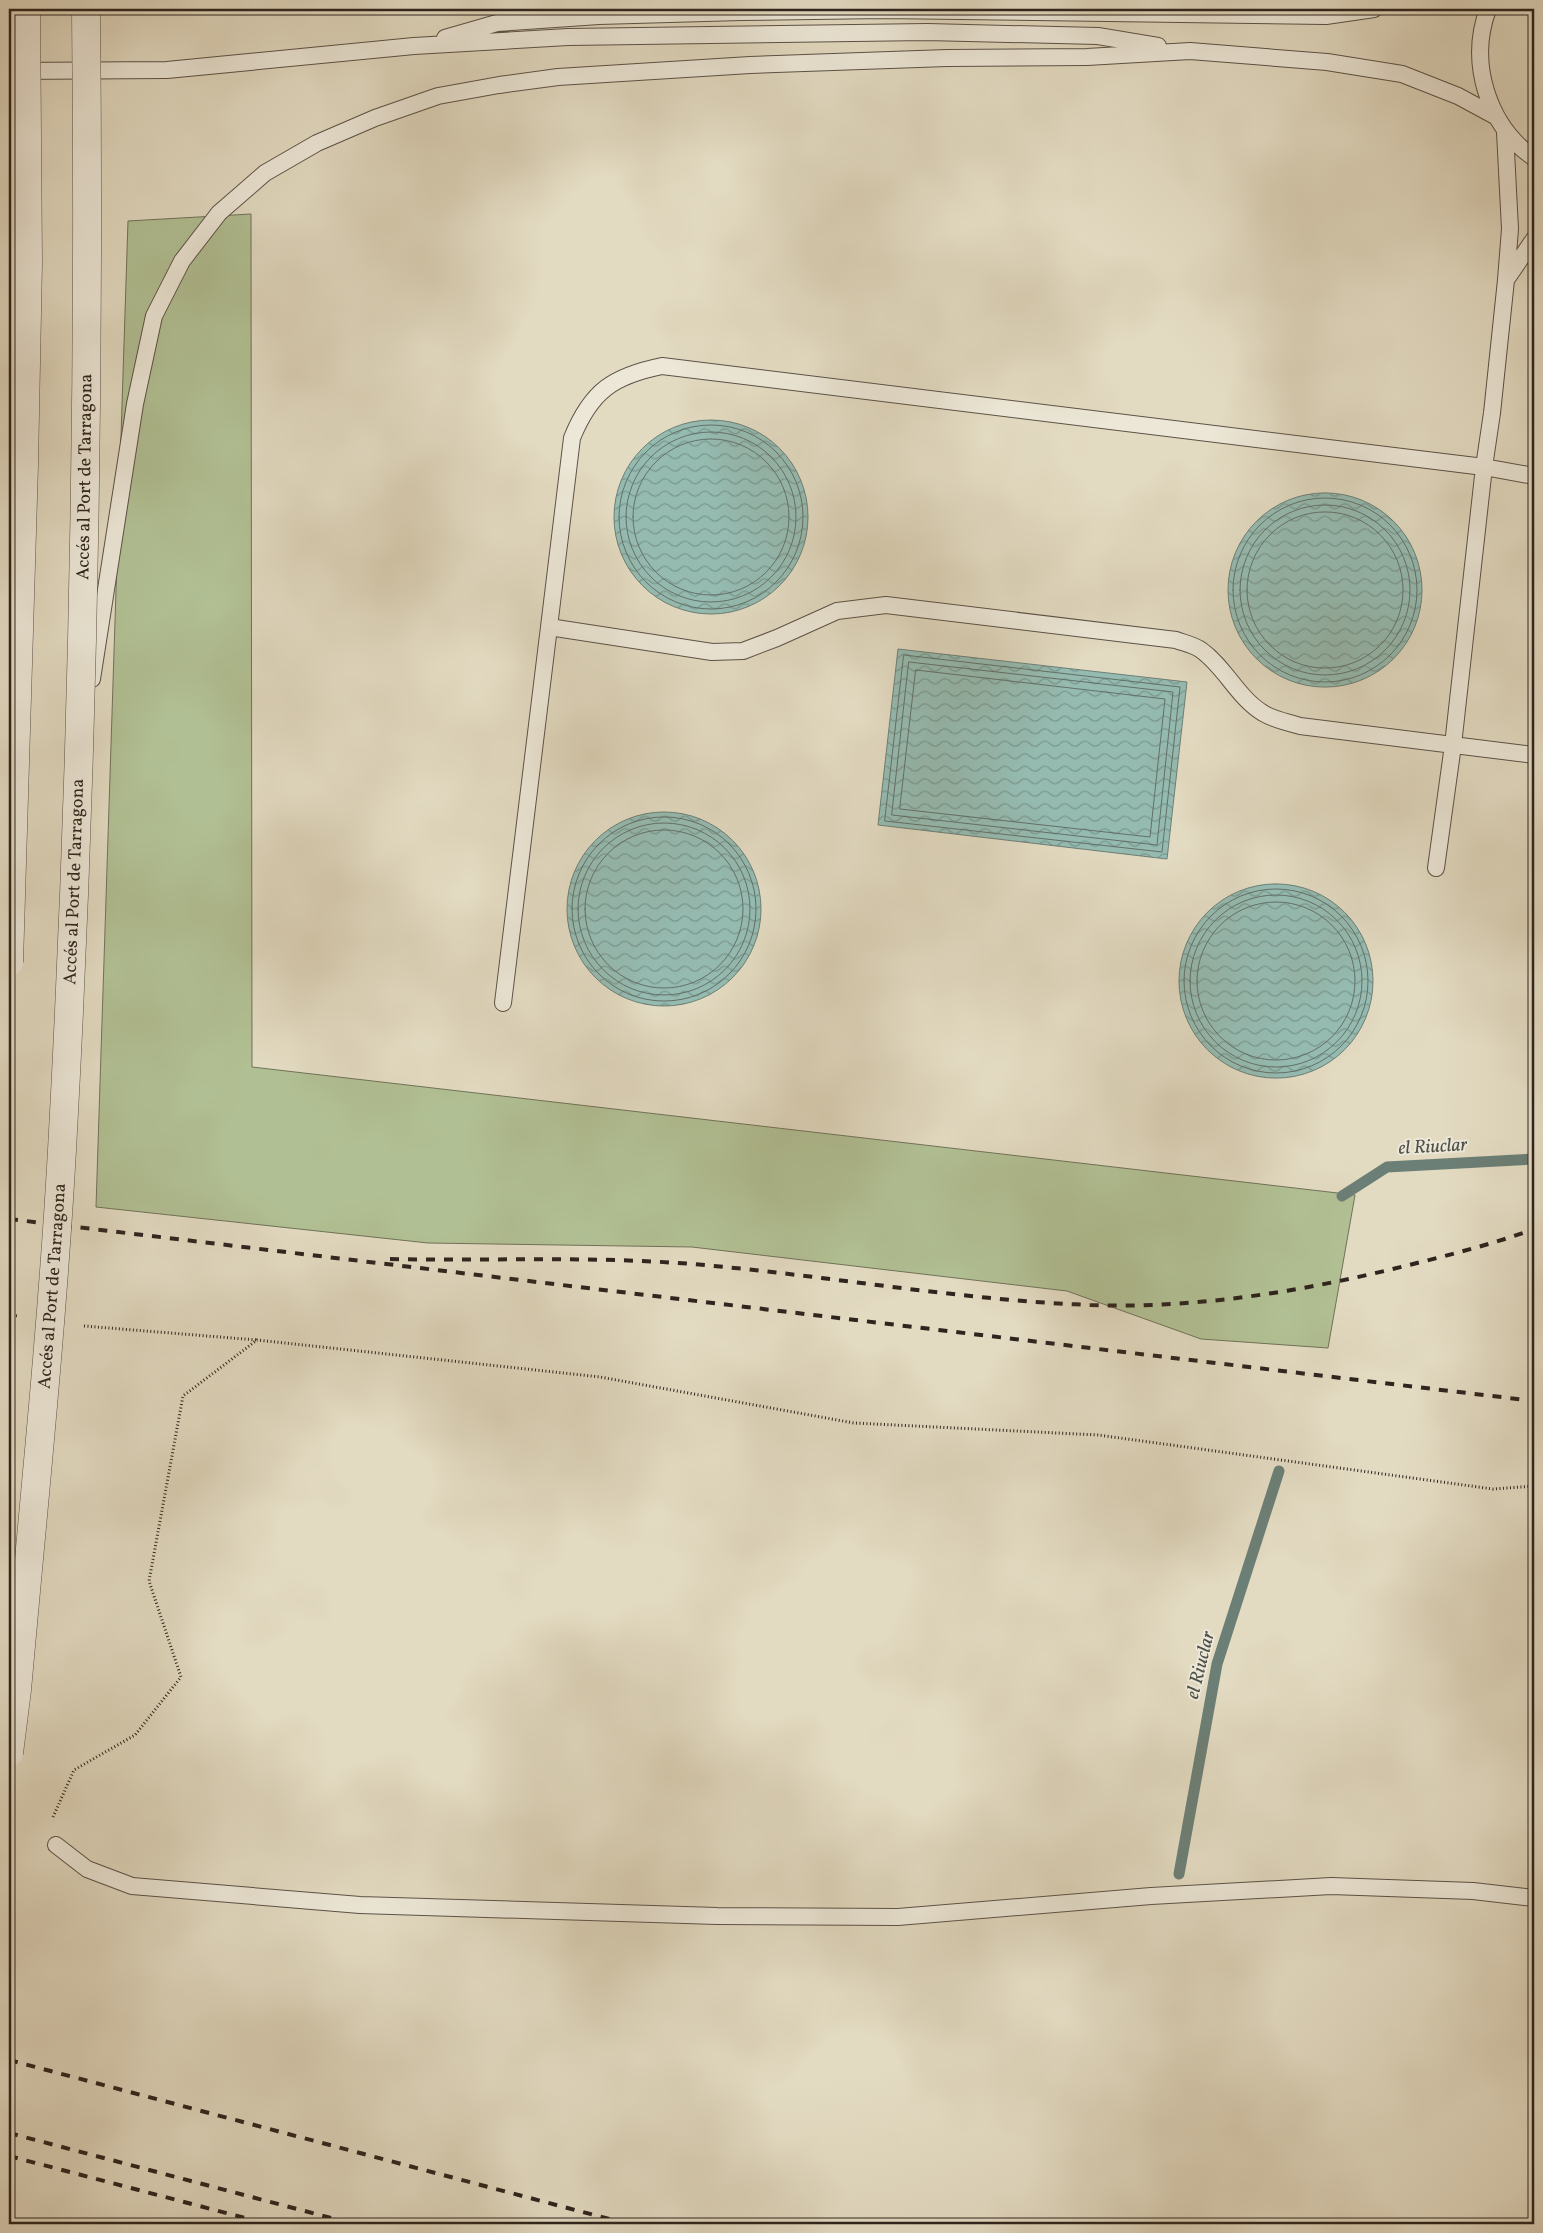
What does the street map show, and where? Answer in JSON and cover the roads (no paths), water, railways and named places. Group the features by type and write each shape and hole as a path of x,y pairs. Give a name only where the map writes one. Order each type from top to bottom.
{"street":[{"path":"9,962 24,465 28,262 26,9"},
{"name":"Accés al Port de Tarragona","path":"9,1753 17,1690 53,1288 62,1151 81,750 89,259 86,9"}],"lane":[{"path":"1236,9 1265,15"},
{"path":"414,46 497,23 600,16 883,10 1326,16 1374,9"},
{"path":"1488,9 1480,42 1480,68 1495,116 1505,132 1519,148 1534,158"},
{"path":"9,71 167,70 414,46 568,37 927,32 1098,36 1190,51 1326,62 1402,74 1458,96 1495,116"},
{"path":"81,750 134,414 154,316 182,261 219,213 265,173 317,143 376,118 438,96 558,77 750,66 947,58 1087,57 1190,51"},
{"path":"1436,868 1453,745 1506,280 1510,229 1505,132"},
{"path":"1506,280 1534,239"},
{"path":"503,1003 572,438 582,414 594,398 618,380 638,371 662,366 1484,467 1534,476"},
{"path":"9,546 24,465"},
{"path":"549,627 712,652 743,651 837,611 886,605 1176,640 1200,650 1218,666 1251,703 1264,714 1279,720 1300,726 1534,755"},
{"path":"56,1845 87,1869 132,1886 370,1905 717,1916 898,1917 1151,1896 1332,1886 1473,1891 1534,1898"}],"water":[{"path":"711,420 739,424 757,432 772,442 786,456 796,471 804,489 808,517 804,545 796,563 786,578 772,592 757,602 739,610 711,614 683,610 665,602 650,592 636,578 626,563 618,545 614,517 618,489 626,471 636,456 650,442 665,432 683,424"},
{"path":"1325,493 1353,497 1371,505 1386,515 1400,529 1410,544 1418,562 1422,590 1418,618 1410,636 1400,651 1386,665 1371,675 1353,683 1325,687 1297,683 1279,675 1264,665 1250,651 1240,636 1232,618 1228,590 1232,562 1240,544 1250,529 1264,515 1279,505 1297,497"},
{"path":"898,649 1187,682 1167,859 878,825"},
{"path":"674,812 683,813 710,823 733,840 745,855 754,872 760,890 760,928 754,946 745,963 733,978 718,990 701,999 683,1005 654,1006 645,1005 618,995 602,984 589,971 578,955 568,928 567,899 568,890 578,863 589,847 602,834 618,823 645,813"},
{"path":"1286,884 1295,885 1322,895 1345,912 1357,927 1366,944 1372,962 1372,1000 1366,1018 1357,1035 1345,1050 1330,1062 1313,1071 1295,1077 1266,1078 1257,1077 1230,1067 1214,1056 1201,1043 1190,1027 1180,1000 1179,971 1180,962 1190,935 1201,919 1214,906 1230,895 1257,885"}],"waterway":[{"name":"el Riuclar","path":"1342,1196 1387,1167 1534,1159"},
{"name":"el Riuclar","path":"1179,1874 1217,1664 1279,1471"}],"railway":[{"path":"9,1219 1534,1401"},
{"path":"390,1259 579,1259 692,1264 990,1298 1090,1305 1173,1304 1255,1296 1337,1282 1462,1252 1534,1229"},
{"path":"9,2060 628,2224"},
{"path":"9,2133 354,2224"},
{"path":"9,2156 268,2224"}]}
